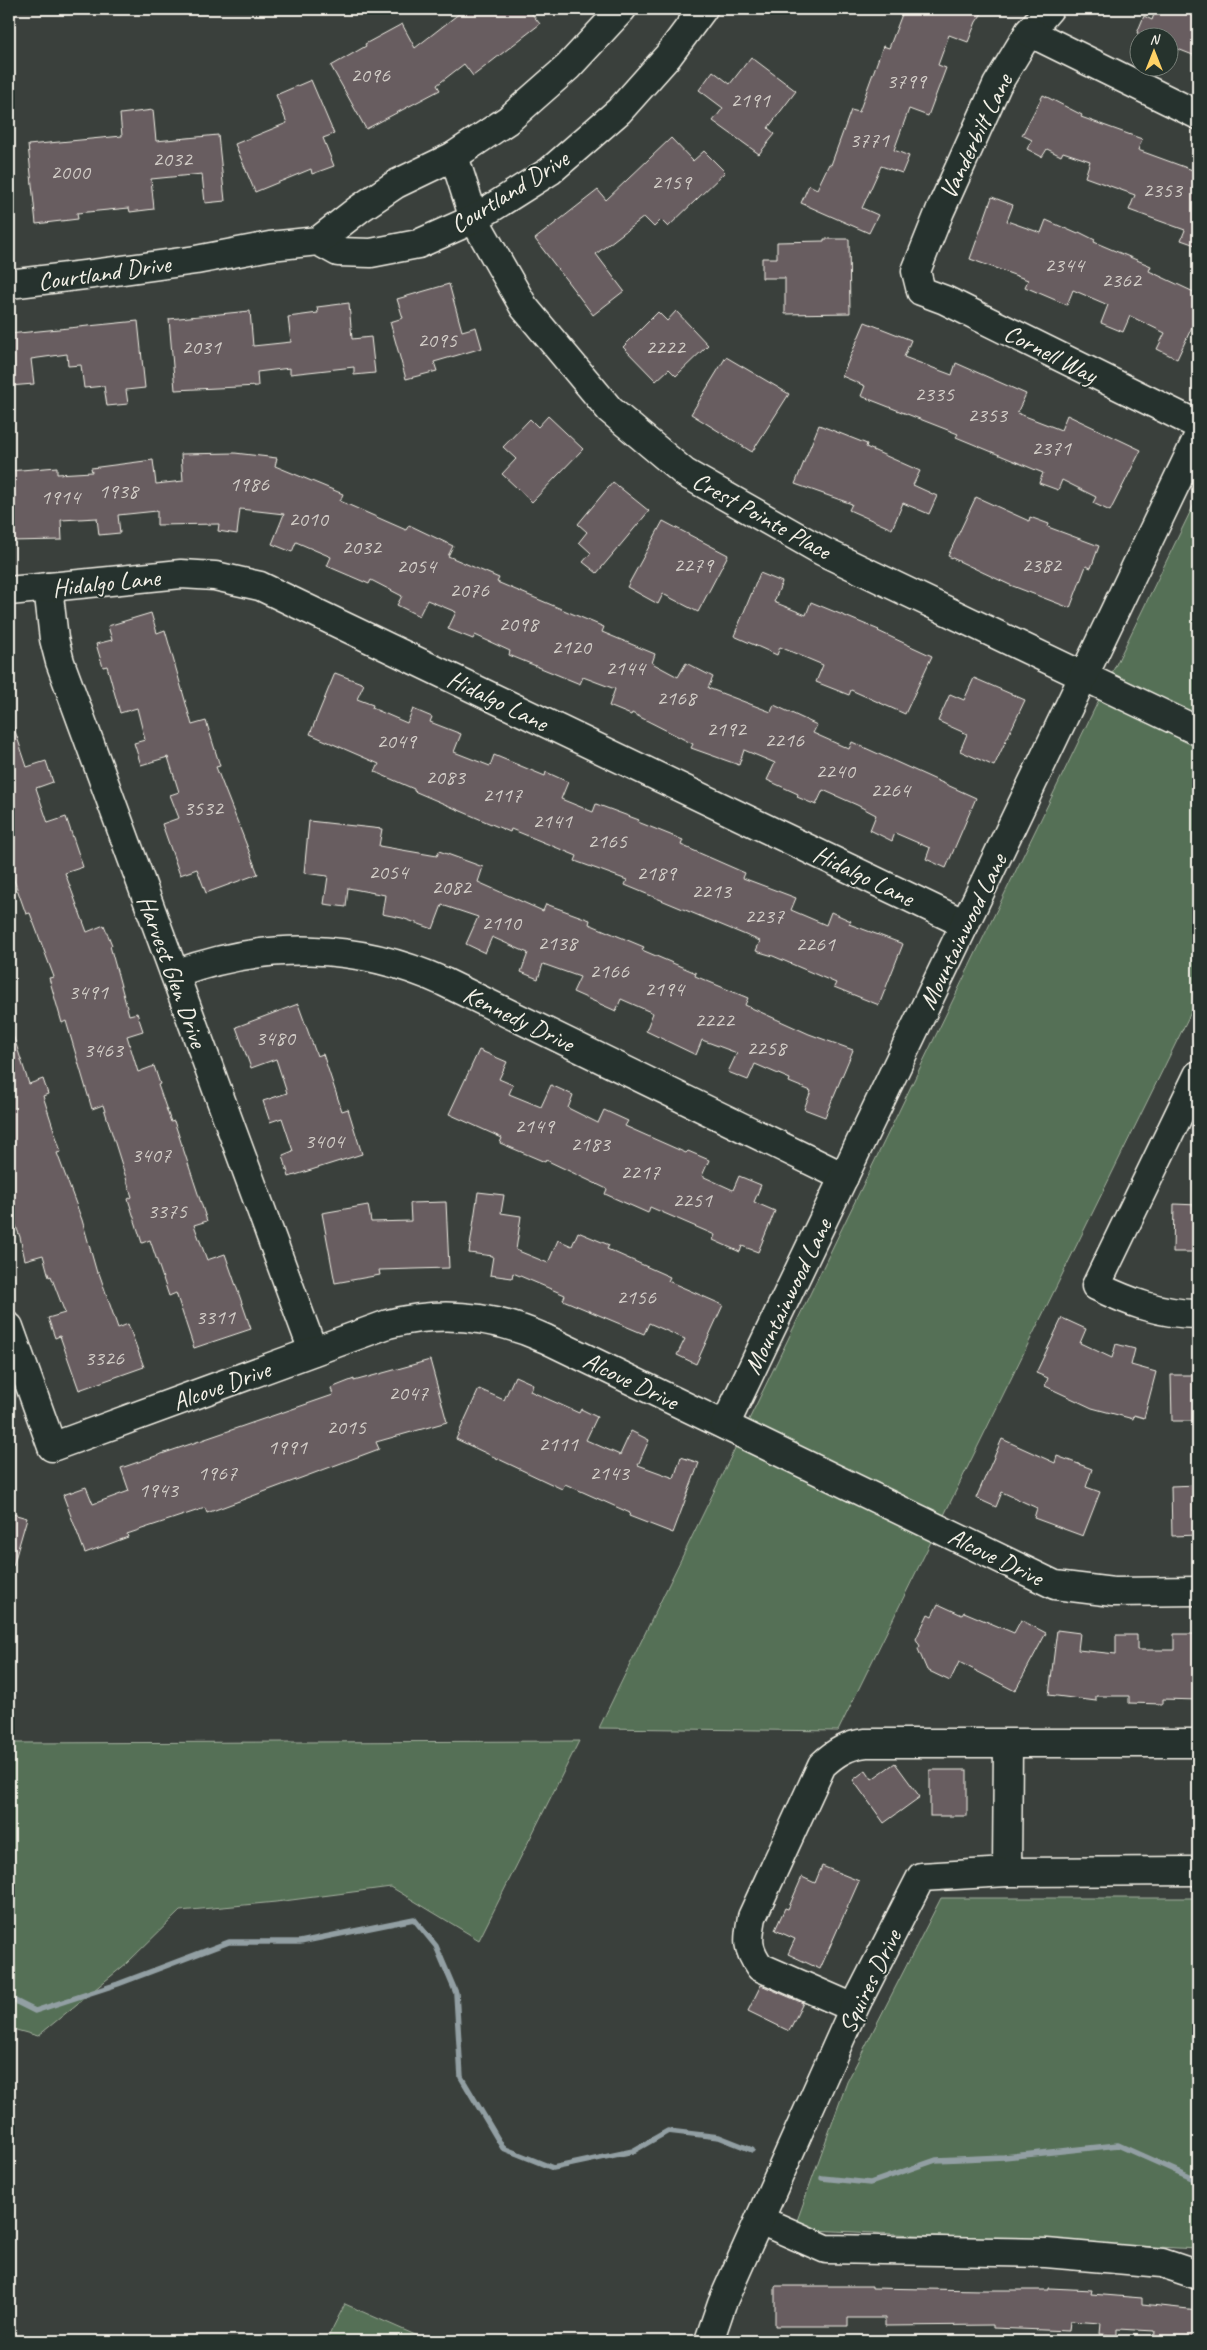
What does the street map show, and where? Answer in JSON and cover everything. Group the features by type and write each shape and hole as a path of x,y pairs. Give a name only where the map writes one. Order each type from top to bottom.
{"street":[{"path":"318,241 359,209 396,184 454,156 508,120 568,67 622,9"},
{"name":"Courtland Drive","path":"9,284 196,260 270,246 318,241 338,252 371,253 418,244 474,219 550,171 619,111 668,56 703,9"},
{"name":"Vanderbilt Lane","path":"916,271 940,211 997,85 1029,32 1049,9"},
{"path":"1029,32 1198,115"},
{"name":"Crest Pointe Place","path":"454,156 474,219 524,307 610,410 685,473 822,551 1198,731"},
{"name":"Cornell Way","path":"916,271 921,291 945,300 1198,425"},
{"name":"Mountainwood Lane","path":"725,1425 1198,437"},
{"name":"Hidalgo Lane","path":"9,591 192,574 234,579 267,589 965,924"},
{"name":"Harvest Glen Drive","path":"48,587 54,639 60,662 313,1351"},
{"name":"Kennedy Drive","path":"174,974 229,957 282,950 343,952 395,963 444,982 844,1177"},
{"path":"1198,1076 1096,1286 1131,1303 1162,1312 1198,1314"},
{"name":"Alcove Drive","path":"9,1327 52,1446 380,1326 439,1316 486,1320 536,1334 1056,1585 1113,1592 1198,1591"},
{"path":"854,2008 760,1968 752,1956 748,1943 752,1917 822,1765 833,1754 850,1745 866,1743 1198,1743"},
{"path":"1008,1744 1008,1872"},
{"name":"Squires Drive","path":"709,2341 722,2303 854,2008 921,1877 1008,1872 1198,1871"},
{"path":"760,2220 826,2249 1046,2253 1162,2263 1198,2275"}],"green space":[{"path":"1198,496 1198,998 838,1731 599,1728"},
{"path":"579,1741 479,1940 391,1887 276,1902 180,1911 127,1963 38,2036 9,2028 9,1743"},
{"path":"941,1898 1198,1898 1198,2249 794,2229 847,2082"},
{"path":"345,2304 429,2341 326,2341"}],"building":[{"path":"465,9 528,9 540,24 473,76 464,64 437,85 440,90 366,129 331,66 366,46 365,44 402,24 415,48"},
{"path":"904,9 985,9 976,22 968,42 949,35 938,65 946,68 928,116 909,109 894,150 909,156 902,173 881,166 862,208 878,215 869,233 801,203 809,185 817,189 829,164 831,165 851,110 859,112 883,46 889,48"},
{"path":"1156,9 1198,9 1198,57 1180,50 1180,28 1139,28 1144,16 1152,20"},
{"path":"751,57 796,91 768,128 775,134 759,154 713,121 723,108 699,90 713,71 730,84"},
{"path":"311,80 334,134 323,138 334,166 312,174 311,169 255,192 235,144 287,123 276,95"},
{"path":"1043,95 1082,115 1081,117 1142,139 1138,150 1198,172 1198,246 1181,240 1185,230 1129,210 1135,195 1085,177 1090,161 1063,152 1061,156 1047,149 1042,157 1027,149 1032,140 1022,135"},
{"path":"153,110 156,141 218,135 225,201 205,203 202,174 151,179 154,209 130,212 129,208 77,213 78,219 36,224 28,145 122,136 120,114"},
{"path":"671,138 693,161 704,151 725,172 668,227 661,220 654,227 644,217 596,254 624,291 593,315 535,239 598,190 606,200"},
{"path":"992,197 1013,205 1007,221 1041,233 1046,220 1078,234 1079,232 1095,240 1094,242 1151,266 1149,271 1198,294 1198,314 1177,359 1157,349 1165,333 1130,316 1123,332 1101,323 1108,305 1073,290 1067,305 1025,287 1028,280 970,259"},
{"path":"824,239 849,239 850,313 785,314 785,278 762,278 762,258 777,258 777,242 824,241"},
{"path":"449,284 462,331 476,327 482,348 434,362 437,371 406,379 390,322 403,318 397,299"},
{"path":"349,303 352,339 371,337 375,373 354,375 354,367 290,374 290,368 257,372 258,386 175,390 169,319 250,311 253,346 291,342 288,317 318,313 317,307"},
{"path":"676,311 708,345 676,376 669,369 656,381 623,347 658,312 667,321"},
{"path":"138,321 145,388 126,390 128,404 107,406 104,386 84,388 81,365 68,366 67,354 31,359 34,384 9,386 9,334"},
{"path":"865,322 911,340 904,357 952,375 956,363 1026,394 1017,413 1061,430 1067,415 1141,450 1110,511 1093,503 1096,497 1062,480 1058,490 1039,483 1043,473 956,437 958,434 861,396 865,386 842,376"},
{"path":"726,357 789,394 752,452 691,414"},
{"path":"548,416 583,449 532,502 502,474 516,459 503,447 530,419 538,427"},
{"path":"819,425 867,444 866,447 920,471 913,485 937,496 929,514 903,503 892,529 849,510 852,504 795,484"},
{"path":"235,453 277,458 275,466 343,494 340,501 406,530 409,525 453,546 448,556 499,578 497,582 604,627 602,632 655,654 652,663 678,677 686,663 713,677 708,688 771,712 774,705 817,725 813,733 849,749 852,742 976,798 946,868 926,859 930,848 895,833 892,841 870,830 876,815 857,805 823,790 816,805 797,797 798,794 767,780 775,763 744,750 739,765 691,748 693,744 632,713 631,715 609,706 615,689 583,677 580,684 509,655 510,651 475,635 473,639 448,629 456,612 427,600 419,616 397,605 402,596 371,580 369,584 327,566 331,557 296,542 292,552 272,544 284,514 240,509 237,534 218,531 219,524 157,525 157,511 118,515 120,533 99,535 97,518 61,520 62,540 9,541 9,471 57,467 57,474 92,472 91,468 153,460 156,484 183,481 181,454"},
{"path":"613,482 649,511 597,573 583,562 591,553 579,542 587,532 578,524"},
{"path":"976,497 1029,521 1030,517 1049,524 1048,527 1099,546 1091,568 1086,566 1070,608 1010,585 948,556"},
{"path":"663,521 728,555 698,612 663,594 658,604 627,587"},
{"path":"760,573 782,582 774,602 806,615 811,602 879,630 932,656 905,714 851,690 849,695 816,682 823,665 780,647 777,655 734,636"},
{"path":"151,613 157,633 165,630 192,725 206,721 220,766 216,767 258,874 206,893 197,869 180,875 162,824 179,818 170,795 179,792 168,757 141,765 134,743 145,740 137,708 120,713 107,666 103,667 96,644 112,640 108,626"},
{"path":"335,673 364,684 357,699 373,705 372,708 407,723 413,709 432,717 430,722 461,734 454,752 490,766 494,755 545,776 546,772 568,782 561,799 593,812 596,804 639,820 638,822 683,840 681,845 745,873 743,878 796,898 791,910 826,925 831,912 851,921 849,924 903,944 879,1005 834,987 836,983 773,956 756,951 760,941 625,885 627,880 575,861 577,856 511,829 510,832 414,791 414,789 375,772 379,764 310,734"},
{"path":"974,678 1025,700 994,766 960,751 967,734 938,721 950,694 964,700"},
{"path":"12,722 27,767 46,761 53,782 36,788 48,823 66,817 83,867 65,873 87,932 104,925 112,945 110,946 129,1015 137,1013 143,1031 127,1036 138,1072 154,1066 160,1084 158,1085 171,1122 174,1121 207,1221 194,1225 207,1260 225,1254 251,1329 194,1348 176,1293 169,1296 150,1240 142,1243 128,1199 132,1197 103,1105 92,1109 66,1021 62,1023 49,978 54,977 30,913 26,914 9,866 9,723"},
{"path":"309,821 382,829 379,846 437,856 439,851 483,867 478,882 543,911 546,904 590,920 589,924 644,947 642,950 696,973 695,976 748,998 745,1005 809,1034 853,1050 825,1117 804,1109 811,1091 789,1082 790,1079 755,1064 748,1080 728,1072 737,1053 702,1040 696,1055 646,1031 653,1013 621,999 616,1011 573,992 580,977 543,964 538,979 521,972 528,953 492,937 485,953 466,944 478,917 442,905 433,929 402,918 382,914 385,895 348,888 346,907 324,904 328,876 304,873"},
{"path":"298,1004 317,1056 323,1054 342,1111 348,1109 362,1154 289,1177 283,1155 293,1151 282,1118 270,1122 263,1101 287,1093 276,1059 251,1068 236,1027"},
{"path":"9,1032 12,1032 29,1084 43,1079 48,1094 43,1096 61,1152 57,1153 82,1220 97,1273 99,1273 118,1328 128,1324 144,1367 79,1390 60,1336 55,1338 48,1318 65,1313 51,1276 49,1277 43,1255 25,1260 20,1237 9,1207"},
{"path":"479,1050 507,1062 499,1079 513,1085 509,1094 541,1107 551,1085 573,1095 568,1108 598,1123 604,1110 628,1121 625,1126 686,1153 688,1151 709,1160 702,1176 733,1190 739,1176 761,1185 754,1202 775,1211 758,1252 742,1246 740,1252 713,1240 715,1235 650,1207 648,1213 605,1194 607,1189 546,1160 545,1162 500,1143 502,1138 449,1114"},
{"path":"478,1192 504,1195 501,1213 521,1216 516,1250 548,1263 558,1240 572,1246 578,1232 609,1245 607,1249 670,1277 668,1281 723,1305 696,1364 677,1355 685,1339 649,1323 644,1334 563,1300 565,1295 513,1273 512,1278 490,1275 493,1256 469,1253"},
{"path":"446,1202 449,1268 379,1270 380,1275 335,1283 322,1213 368,1205 371,1222 411,1221 410,1203"},
{"path":"1174,1204 1198,1205 1198,1252 1173,1252"},
{"path":"1062,1318 1086,1329 1080,1343 1112,1358 1116,1344 1135,1349 1131,1365 1156,1372 1144,1418 1134,1415 1133,1419 1092,1408 1045,1386 1048,1378 1036,1373"},
{"path":"430,1360 447,1422 376,1442 379,1449 207,1513 205,1508 127,1534 128,1537 85,1553 63,1495 86,1487 93,1504 129,1491 121,1468 333,1395 331,1388 354,1379 354,1381"},
{"path":"1171,1375 1198,1375 1198,1421 1172,1421"},
{"path":"515,1376 533,1384 530,1391 579,1413 581,1409 597,1417 586,1440 620,1455 631,1431 649,1440 638,1465 674,1478 681,1457 699,1463 673,1533 629,1516 630,1513 565,1484 562,1489 456,1439 479,1389 504,1400"},
{"path":"1002,1439 1055,1463 1057,1456 1092,1469 1086,1487 1100,1492 1083,1536 1034,1518 1037,1508 1002,1492 996,1507 976,1498"},
{"path":"1198,1485 1198,1535 1172,1536 1171,1486"},
{"path":"9,1513 27,1518 13,1566 9,1565"},
{"path":"938,1604 962,1615 964,1612 1014,1633 1021,1620 1046,1633 1015,1691 959,1662 950,1681 927,1670 916,1639 928,1614 932,1616"},
{"path":"1057,1630 1080,1633 1078,1650 1116,1654 1116,1635 1137,1635 1137,1650 1174,1650 1174,1634 1195,1634 1195,1651 1198,1651 1198,1700 1163,1699 1163,1704 1129,1703 1129,1696 1096,1696 1096,1701 1049,1695"},
{"path":"895,1763 920,1797 884,1823 853,1780 866,1770 872,1779"},
{"path":"930,1770 967,1770 967,1816 930,1816"},
{"path":"822,1866 859,1881 820,1969 788,1954 795,1939 775,1930 785,1908 788,1909 802,1877 815,1883"},
{"path":"761,1985 803,2003 789,2031 748,2011"},
{"path":"775,2286 1092,2290 1091,2294 1142,2298 1142,2304 1198,2310 1197,2341 1154,2341 1155,2331 1117,2329 1117,2335 1100,2334 1101,2323 1070,2321 1069,2331 993,2328 993,2325 885,2326 885,2318 848,2318 848,2326 775,2326"}],"waterway":[{"path":"9,1998 35,2011 118,1984 229,1942 300,1942 414,1919 436,1946 456,1993 461,2077 503,2148 553,2168 633,2151 668,2131 719,2137 752,2150"},
{"path":"822,2178 870,2183 936,2160 1004,2157 1118,2145 1192,2178 1198,2185"}]}
